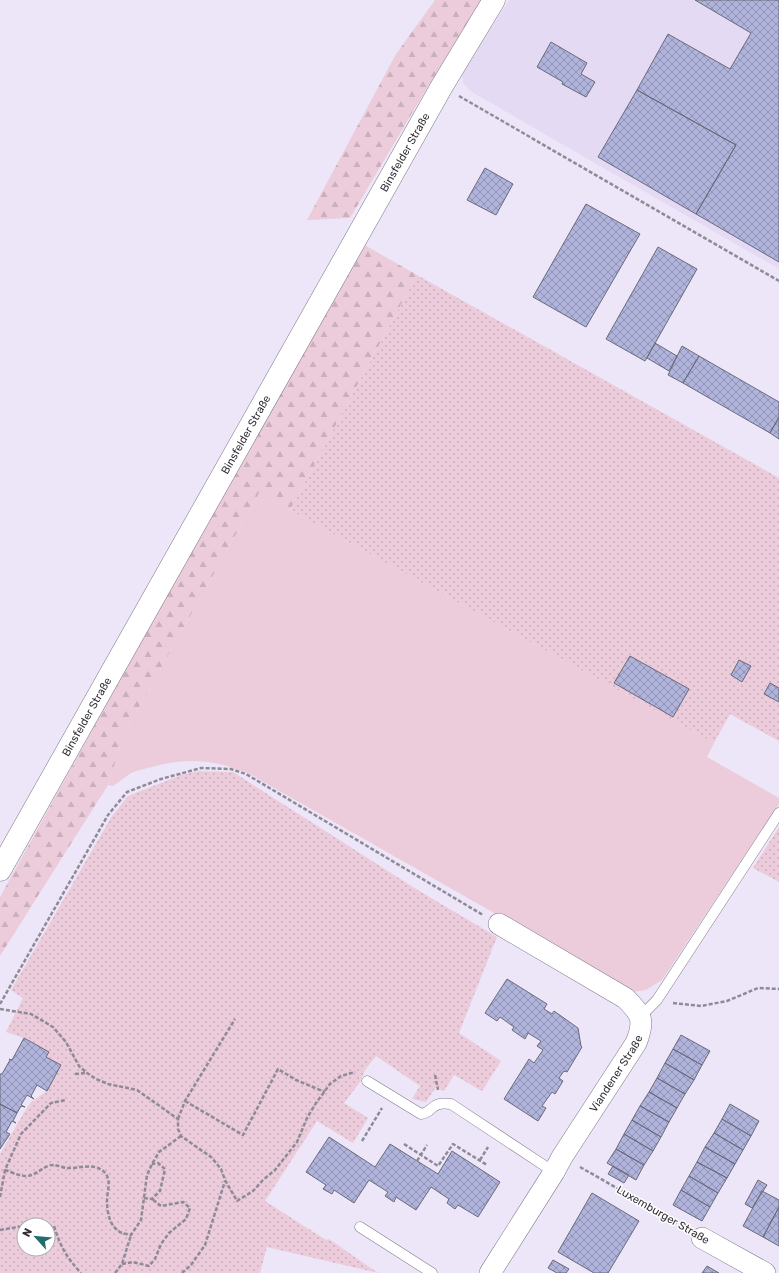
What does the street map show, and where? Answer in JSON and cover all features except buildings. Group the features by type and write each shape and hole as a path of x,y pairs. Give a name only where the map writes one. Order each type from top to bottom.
{"street":[{"name":"Binsfelder Straße","path":"0,870 442,86 494,0"},
{"path":"499,924 625,998 634,1007 640,1017"},
{"name":"Viandener Straße","path":"490,1273 636,1043 641,1030 640,1017"},
{"name":"Luxemburger Straße","path":"702,1238 765,1273"}],"lane":[{"path":"640,1017 657,1000 779,813"},
{"path":"367,1081 421,1114 426,1113 433,1105 442,1103 451,1104 558,1164"},
{"path":"360,1227 432,1273"}],"path":[{"path":"442,86 779,281"},
{"path":"0,1004 108,815 127,792 161,779 201,768 231,769 246,774 499,924"},
{"path":"657,1000 700,1006 727,1001 758,988 779,989"},
{"path":"0,1009 30,1014 53,1027 66,1042 79,1066 87,1073 108,1084 138,1090 178,1119"},
{"path":"235,1020 185,1101 178,1119 178,1129 181,1136 211,1157 221,1170 225,1180 238,1201 253,1191 275,1170 297,1142 307,1118 330,1084 341,1076 354,1071 364,1075 367,1081"},
{"path":"185,1101 242,1135 278,1069 296,1080 325,1092"},
{"path":"75,1074 87,1073"},
{"path":"362,1141 390,1096"},
{"path":"0,1196 5,1170 21,1134 51,1103 66,1100"},
{"path":"115,1273 122,1264 131,1235 141,1220 147,1175 152,1164 159,1152 181,1136"},
{"path":"404,1144 438,1166 453,1144 487,1164"},
{"path":"417,1161 427,1145"},
{"path":"152,1164 158,1163 165,1169 160,1191 152,1199"},
{"name":"Luxemburger Straße","path":"558,1164 702,1238"},
{"path":"5,1170 25,1176 33,1174 48,1165 57,1165 65,1168 91,1166 102,1169 107,1175 109,1184 107,1201 109,1217 114,1228 122,1233 131,1235"},
{"path":"182,1273 191,1265 205,1245 225,1180"},
{"path":"122,1264 133,1262 149,1266 155,1260 161,1244 169,1233 186,1219 190,1208 183,1202 161,1206 152,1199 144,1198"},
{"path":"0,1230 16,1227"},
{"path":"56,1234 58,1241 69,1260 81,1273"}],"shaded area":[{"path":"509,0 779,0 779,269 470,91 463,83 462,74"}],"green space":[{"path":"435,0 481,0 350,218 307,220 396,54"},
{"path":"361,243 417,275 290,510 259,493 124,734 108,785 0,956 0,897"},
{"path":"417,275 779,478 779,741 730,714 714,743 290,510"},
{"path":"259,493 714,743 707,757 779,798 779,804 662,980 646,990 633,992 248,773 224,765 201,761 177,762 136,771 113,786 108,785 124,734"},
{"path":"199,771 233,772 416,889 497,937 459,1033 501,1061 482,1091 454,1075 444,1091 436,1087 426,1102 412,1099 420,1086 376,1056 365,1070 360,1082 344,1103 368,1118 353,1143 317,1121 265,1201 326,1240 329,1239 378,1273 267,1247 260,1273 0,1273 0,1154 31,1102 47,1091 61,1065 46,1057 49,1052 24,1038 6,1032 23,998 11,990 112,816 128,796 181,775"},
{"path":"779,827 779,882 753,868"}]}
